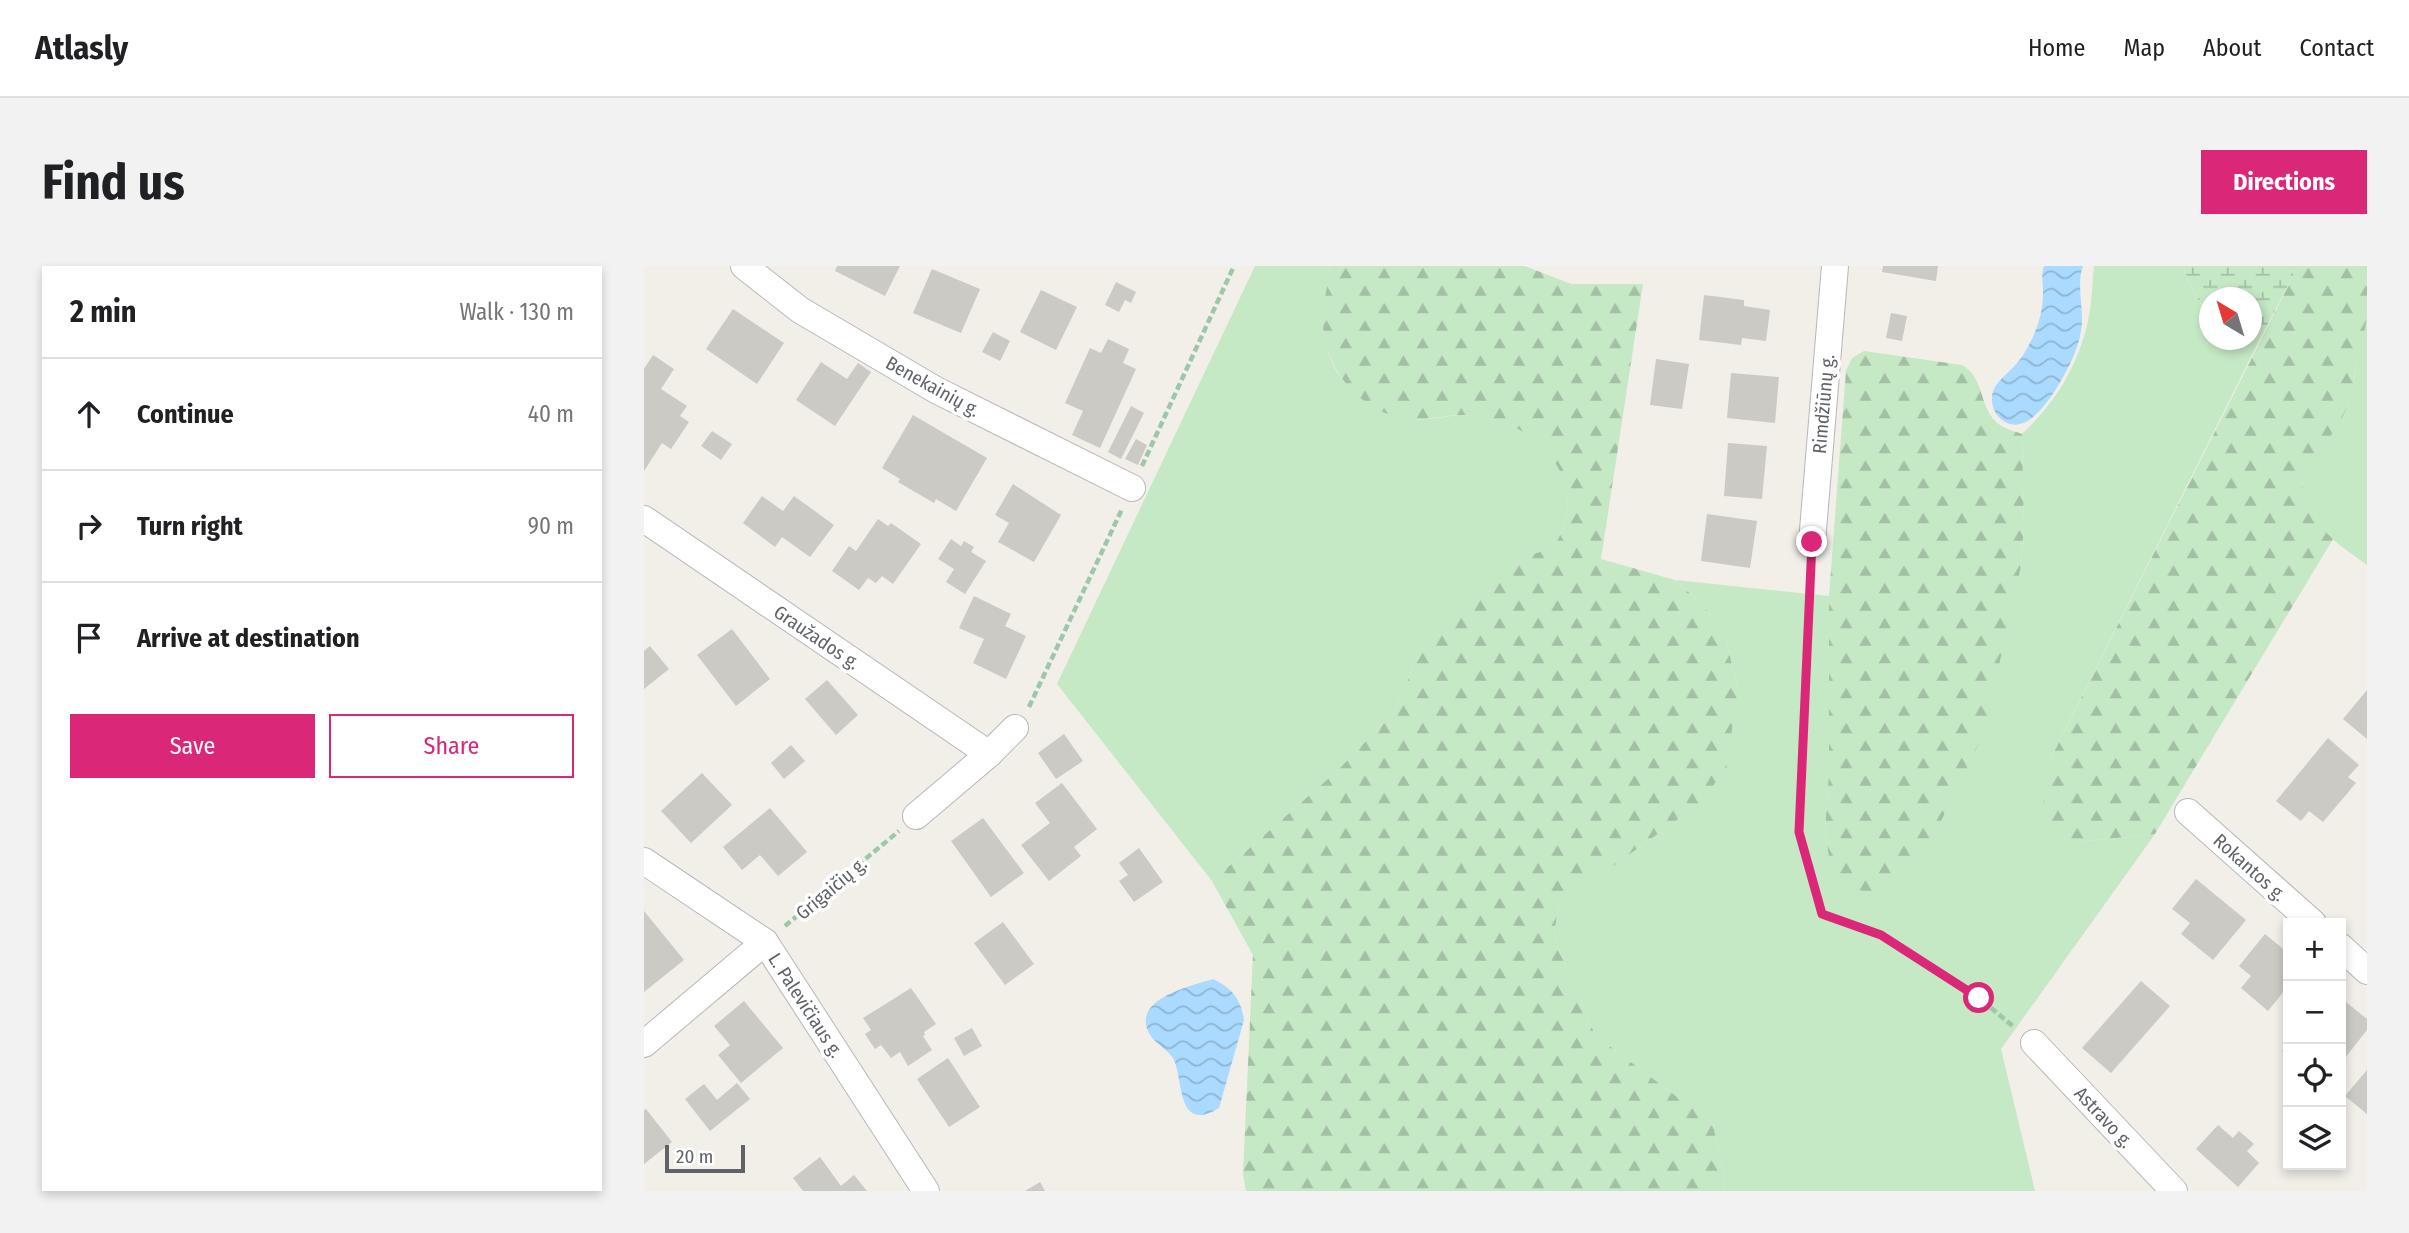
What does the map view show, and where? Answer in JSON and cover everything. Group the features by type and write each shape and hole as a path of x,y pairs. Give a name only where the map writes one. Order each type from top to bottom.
{"street":[{"name":"Benekainių g.","path":"744,266 800,310 936,390 1132,488"},
{"name":"Rimdžiūnų g.","path":"1812,542 1835,266"},
{"name":"Graužados g.","path":"644,519 989,754"},
{"path":"916,816 989,754 1015,728"},
{"name":"Rokantos g.","path":"2188,812 2307,918"},
{"name":"L. Palevičiaus g.","path":"644,861 765,943 926,1191"},
{"path":"644,1044 765,943"},
{"path":"2346,952 2367,971"},
{"name":"Astravo g.","path":"2034,1043 2174,1191"}],"path":[{"path":"1812,542 1799,832 1822,914 1881,935 1979,998 2034,1043"},
{"name":"Grigaičių g.","path":"765,943 916,816"}],"green space":[{"path":"1255,266 1330,266 1325,328 1332,363 1342,378 1356,392 1407,418 1480,416 1523,432 1547,451 1556,463 1566,487 1568,505 1565,523 1553,548 1523,557 1418,656 1394,712 1338,770 1212,881 1057,684"},
{"path":"1330,266 1525,266 1571,284 1643,284 1601,559 1675,580 1704,606 1726,640 1738,689 1726,770 1695,807 1558,906 1554,937 1595,1035 1713,1124 1725,1182 1723,1191 1246,1191 1243,1174 1253,955 1212,881 1338,770 1394,712 1418,656 1470,592 1523,557 1553,548 1565,523 1568,505 1566,487 1556,464 1536,441 1524,433 1497,420 1482,417 1460,415 1408,419 1391,415 1374,408 1347,385 1329,354 1324,337 1323,319"},
{"path":"2094,266 2183,266 2199,301 2199,350 2255,350 2045,770 2078,842 2155,834 2001,1049 2035,1191 1723,1191 1725,1182 1713,1124 1595,1035 1554,937 1558,906 1695,807 1738,689 1726,640 1704,606 1675,580 1829,596 1829,772 1825,832 1831,869 2021,566 2024,523 2022,434 2045,410 2064,383 2084,338"},
{"path":"2183,266 2298,266 2262,335 2262,287 2199,287 2199,301"},
{"path":"2298,266 2367,266 2367,315 2348,405 2308,471 2303,485 2305,501 2314,518 2333,539 2155,834 2078,842 2060,832 2049,817 2042,797 2045,770 2256,350 2262,350 2262,338"},
{"path":"2367,315 2367,565 2339,545 2315,521 2307,508 2303,493 2304,477 2312,459 2341,420 2348,405"},
{"path":"1864,351 1962,365 1969,371 1978,384 1990,415 2005,428 2022,434 2024,523 2021,566 1984,733 1919,866 1872,893 1845,887 1831,869 1825,832 1829,772 1829,596 1846,371 1852,358"}],"water":[{"path":"2044,266 2083,266 2080,285 2081,332 2072,361 2051,397 2033,417 2023,423 2013,424 1997,415 1992,396 1999,382 2022,357 2034,333 2042,305"},
{"path":"1213,979 1234,995 1241,1006 1244,1020 1219,1108 1205,1114 1195,1114 1188,1109 1184,1100 1173,1058 1150,1035 1146,1023 1148,1012 1165,996"}],"building":[{"path":"837,266 900,266 885,296 835,271"},
{"path":"1883,266 1938,266 1936,281 1882,272"},
{"path":"932,269 980,289 961,333 913,313"},
{"path":"1116,282 1136,292 1131,303 1125,300 1119,312 1105,305"},
{"path":"1041,290 1077,307 1056,350 1020,332"},
{"path":"1704,295 1744,300 1744,306 1770,310 1766,341 1742,338 1741,345 1699,340"},
{"path":"733,309 784,343 757,384 706,349"},
{"path":"1891,313 1907,316 1902,341 1886,338"},
{"path":"993,332 1010,341 1000,361 982,352"},
{"path":"1108,339 1129,349 1123,363 1136,369 1100,448 1072,435 1083,411 1065,403 1090,348 1101,353"},
{"path":"653,355 674,369 661,389 687,406 680,416 689,422 671,449 662,443 644,471 644,369"},
{"path":"1656,359 1689,364 1682,409 1650,405"},
{"path":"821,362 847,379 858,363 871,372 835,426 796,400"},
{"path":"1731,373 1779,377 1775,423 1727,418"},
{"path":"1131,406 1144,413 1121,459 1108,452"},
{"path":"913,415 987,458 956,511 936,499 934,503 898,482 900,479 882,468"},
{"path":"712,431 732,444 721,460 701,446"},
{"path":"1136,439 1147,445 1138,465 1125,459"},
{"path":"1728,443 1767,446 1762,499 1724,496"},
{"path":"1013,484 1061,515 1034,562 998,542 1009,523 995,515"},
{"path":"762,496 783,511 794,496 834,525 810,557 782,537 775,547 743,523"},
{"path":"1707,514 1757,521 1750,568 1701,561"},
{"path":"878,519 888,526 891,523 921,544 893,584 882,576 876,583 868,578 859,590 832,571 849,546 856,551"},
{"path":"951,539 961,546 964,541 974,547 971,552 986,561 965,594 946,582 954,569 938,559"},
{"path":"974,596 1011,614 1005,626 1026,636 1006,679 973,663 984,639 959,628"},
{"path":"732,629 770,679 736,706 697,655"},
{"path":"650,646 669,669 644,689 644,651"},
{"path":"827,680 858,715 836,735 805,699"},
{"path":"2367,690 2367,739 2343,719"},
{"path":"1064,734 1083,761 1056,779 1038,753"},
{"path":"2328,738 2359,765 2348,777 2356,783 2323,822 2309,811 2301,821 2276,801"},
{"path":"791,745 805,761 784,779 771,763"},
{"path":"702,773 732,805 691,843 661,811"},
{"path":"1062,783 1097,829 1074,847 1081,856 1049,881 1021,845 1050,823 1035,803"},
{"path":"770,808 807,852 778,876 760,855 742,870 723,847"},
{"path":"983,818 1024,873 991,897 951,841"},
{"path":"1139,848 1163,882 1134,902 1119,881 1128,875 1119,863"},
{"path":"2196,879 2246,920 2213,960 2181,934 2190,923 2172,909"},
{"path":"644,911 684,960 644,992"},
{"path":"1003,922 1034,964 1005,985 974,943"},
{"path":"2265,934 2283,949 2283,992 2268,1011 2241,988 2251,976 2239,966"},
{"path":"2141,981 2170,1006 2111,1073 2082,1048"},
{"path":"911,988 936,1024 924,1032 923,1036 932,1050 908,1066 900,1052 891,1058 881,1045 875,1049 865,1034 871,1030 863,1018"},
{"path":"744,1001 783,1048 741,1083 718,1055 730,1045 714,1026"},
{"path":"2346,1002 2367,1019 2367,1030 2346,1057"},
{"path":"972,1028 982,1046 964,1056 954,1038"},
{"path":"948,1058 980,1107 949,1127 917,1079"},
{"path":"2367,1070 2367,1114 2346,1095"},
{"path":"737,1083 750,1099 710,1131 685,1099 704,1084 717,1100"},
{"path":"646,1109 672,1142 644,1164 644,1110"},
{"path":"2218,1125 2233,1138 2239,1131 2254,1144 2247,1151 2259,1163 2238,1187 2196,1149"},
{"path":"820,1157 841,1186 854,1175 867,1191 803,1191 793,1178"},
{"path":"1040,1182 1045,1191 1025,1191"}],"route":[{"path":"1812,542 1799,832 1822,914 1881,935 1979,998"}]}
